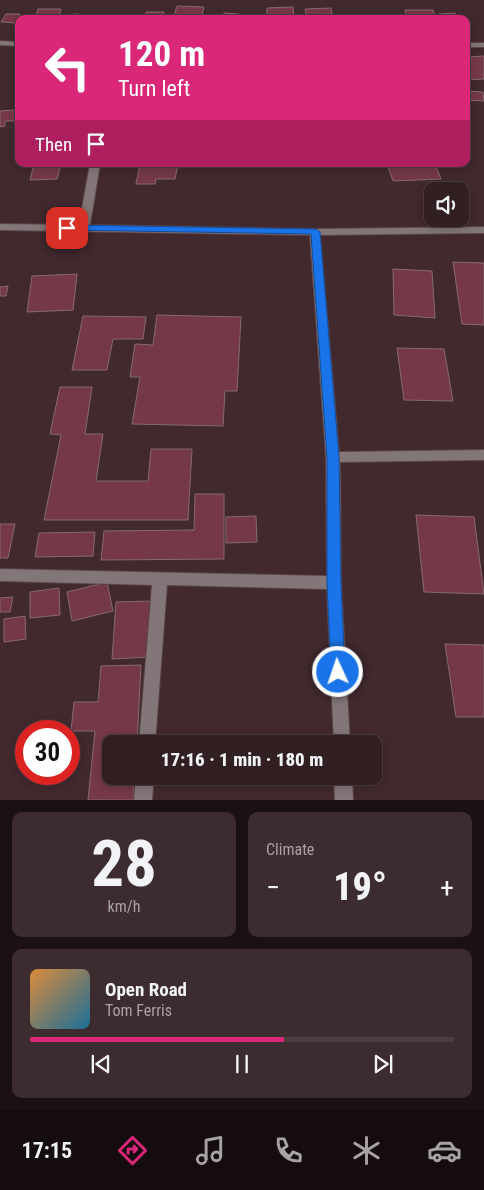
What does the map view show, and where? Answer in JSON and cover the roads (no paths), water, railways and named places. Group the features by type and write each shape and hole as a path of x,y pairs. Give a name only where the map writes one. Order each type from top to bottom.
{"street":[{"path":"0,43 15,44"},
{"path":"470,45 484,45"},
{"path":"84,228 94,167"},
{"path":"0,227 316,232 484,230"},
{"path":"316,232 333,457 334,583 342,735"},
{"path":"333,457 484,455"},
{"path":"0,575 334,583"},
{"path":"148,735 160,578"},
{"path":"143,800 144,785"},
{"path":"343,785 344,800"}]}
